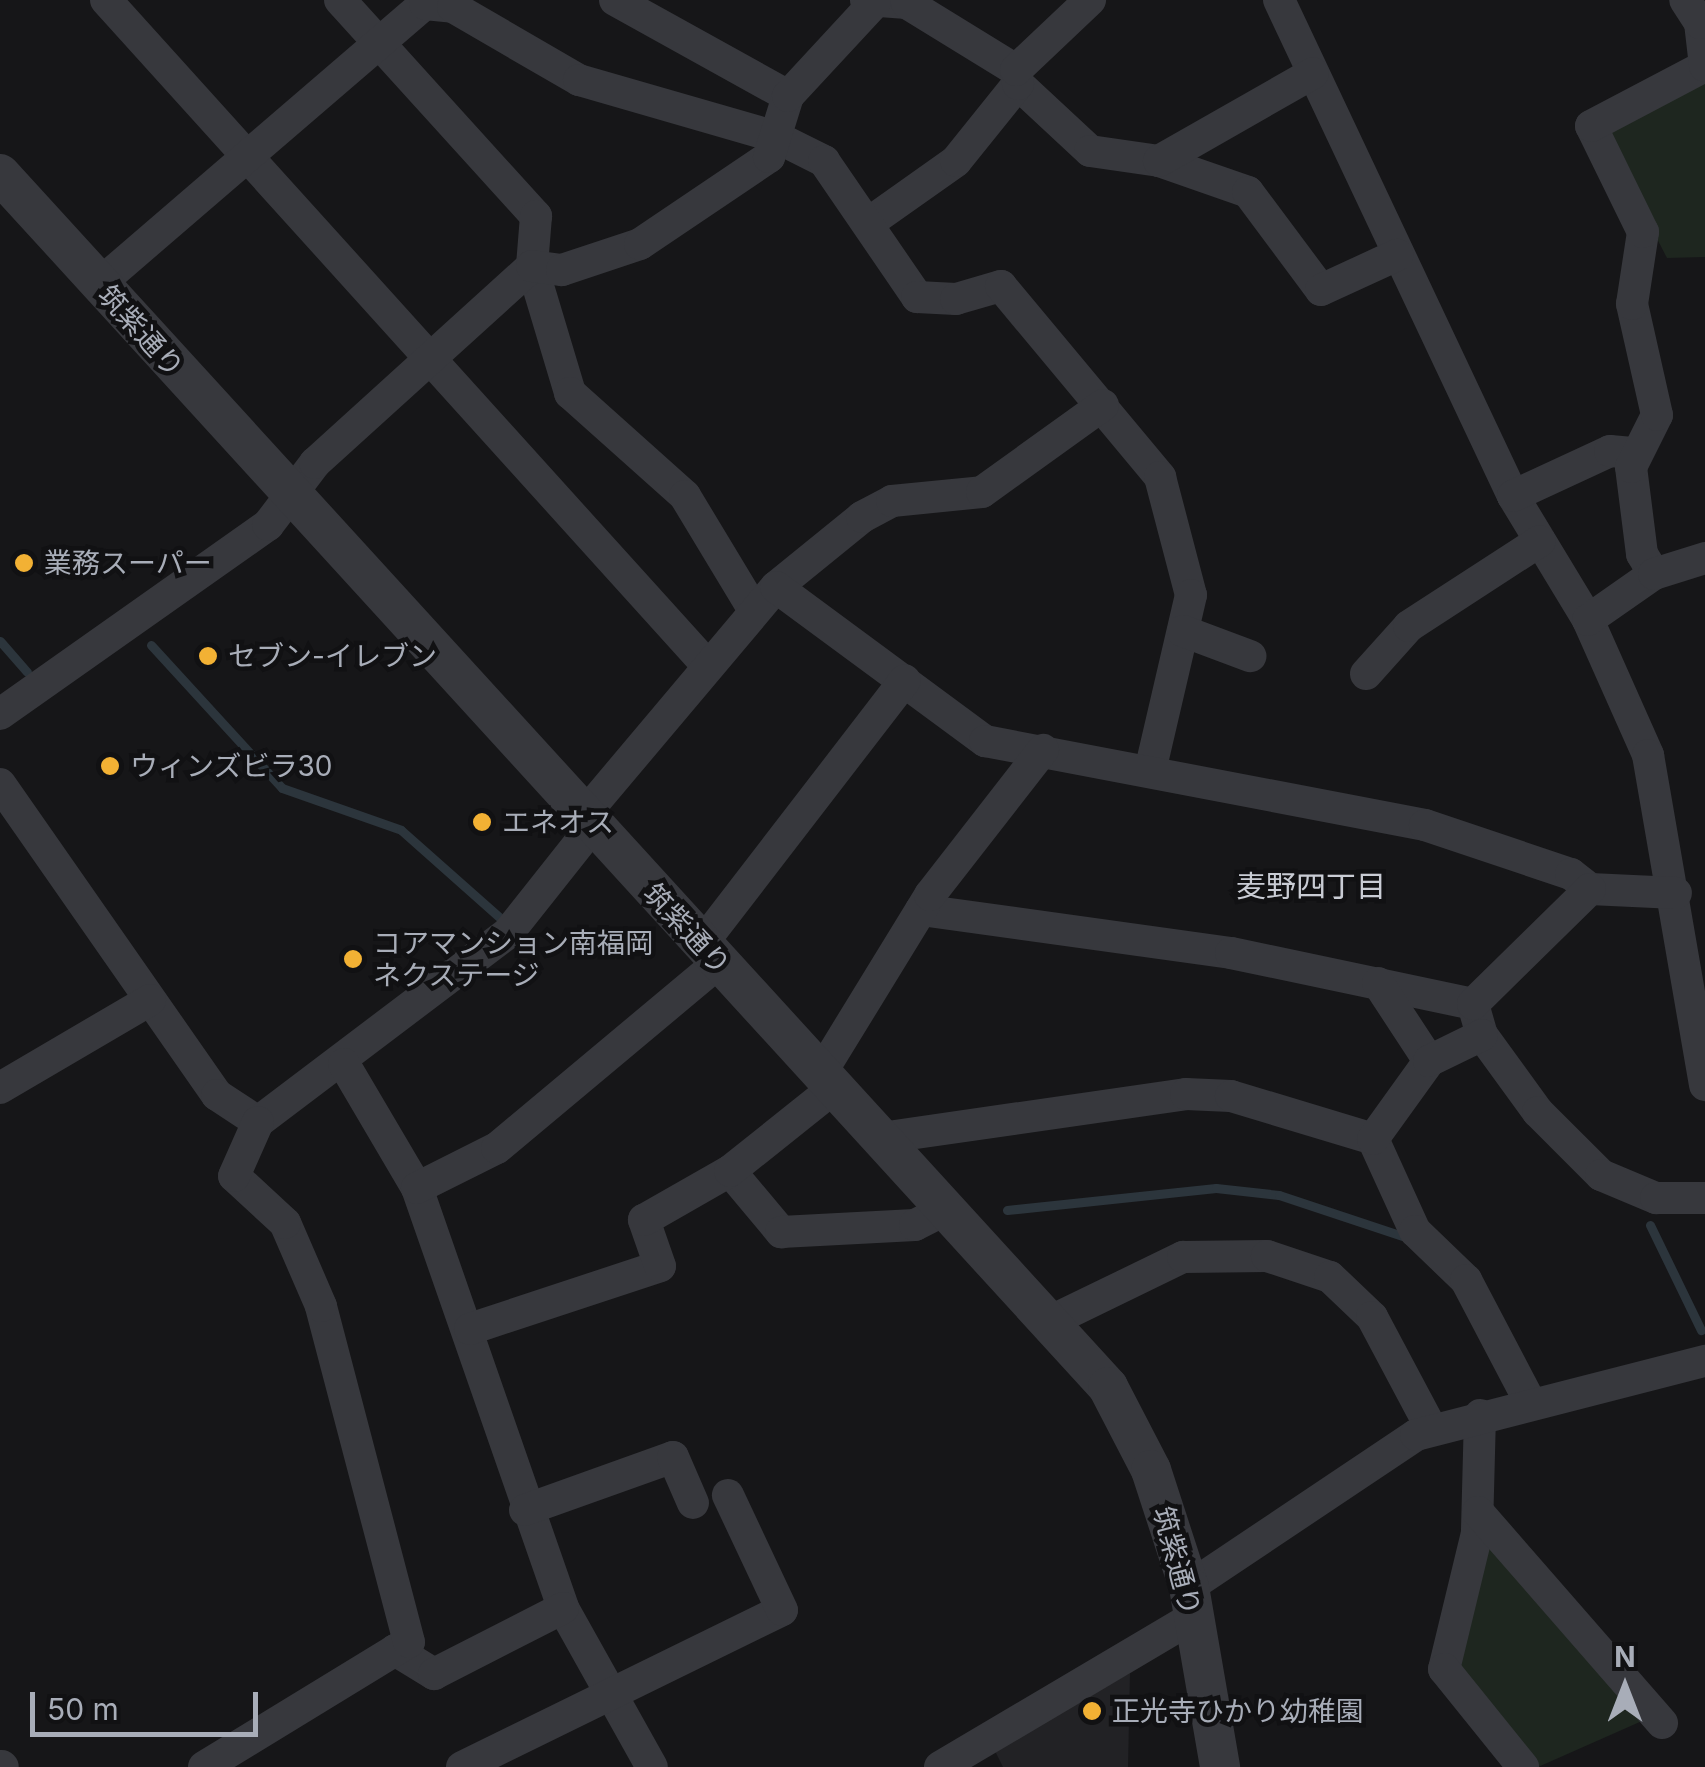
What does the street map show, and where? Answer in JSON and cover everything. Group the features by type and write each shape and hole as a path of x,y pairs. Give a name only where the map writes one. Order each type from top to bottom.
{"street":[{"path":"106,0 429,352 705,663"},
{"path":"340,0 536,216 532,266 570,392 685,496 764,597 905,680 984,741 1151,767 1424,824 1570,874 1590,889 1676,893"},
{"path":"615,0 788,96"},
{"path":"870,222 956,161 1017,77 1090,0"},
{"path":"1279,0 1512,496 1588,620 1648,755 1676,893 1705,1085"},
{"path":"0,714 268,525 291,494 429,352 532,266 562,270 640,244 768,157 788,96 870,1 908,2 956,25 1017,77 1071,141 1160,161 1248,192 1321,290 1397,256"},
{"path":"99,284 378,43 440,2 579,80 776,137 824,161 870,222 917,297 956,300 1000,286 1160,477 1191,595 1151,767"},
{"path":"1654,574 1636,522 1636,453 1657,415 1632,304 1644,232 1591,126 1705,66 1694,6"},
{"path":"1160,161 1313,74"},
{"name":"筑紫通り","path":"0,174 588,821 948,1208 1049,1322 1133,1429 1192,1602 1220,1767"},
{"path":"204,1767 410,1642 321,1306 285,1222 234,1176 258,1122 344,1064 508,933 705,663 764,597 862,517 892,501 982,492 1103,405"},
{"path":"1512,496 1610,451 1636,453"},
{"path":"1366,674 1409,626 1540,541"},
{"path":"1588,620 1654,574 1705,558"},
{"path":"1183,631 1250,656"},
{"path":"418,1188 512,1137 710,954 905,680"},
{"path":"470,1329 660,1266 644,1220 730,1172 828,1080 921,910 1043,750"},
{"path":"0,784 217,1094 258,1122"},
{"path":"1373,1139 1429,1061 1478,1020 1590,889"},
{"path":"921,910 1378,983 1478,1020 1538,1112 1601,1175 1656,1198 1705,1198"},
{"path":"1378,983 1429,1061"},
{"path":"0,1088 150,1000"},
{"path":"344,1064 418,1188 470,1329 525,1510 563,1608 613,1690 652,1767"},
{"path":"881,1138 1186,1094 1232,1096 1373,1139 1415,1231 1466,1280 1531,1404"},
{"path":"730,1172 781,1232 915,1224 948,1208"},
{"path":"1049,1322 1183,1258 1267,1256 1330,1277 1372,1317 1432,1430"},
{"path":"940,1767 1192,1602 1432,1430 1705,1361"},
{"path":"1480,1415 1478,1512 1444,1669 1523,1767"},
{"path":"525,1510 673,1457 693,1503"},
{"path":"462,1767 782,1610 728,1495"},
{"path":"1478,1512 1662,1723"},
{"path":"395,1650 434,1674 563,1608"}],"shaded area":[{"path":"1705,72 1705,257 1667,258 1606,140 1611,126"},
{"path":"1488,1544 1642,1721 1538,1767 1458,1664"},
{"name":"正光寺ひかり幼稚園","path":"1130,1673 1128,1767 1003,1767 994,1749"}],"waterway":[{"path":"0,641 27,672"},
{"path":"151,645 282,788 401,830 499,917"},
{"path":"1007,1210 1216,1188 1279,1195 1402,1236"},
{"path":"1650,1225 1701,1330"}],"place":[{"name":"業務スーパー","path":"24,563"},
{"name":"セブン-イレブン","path":"208,656"},
{"name":"ウィンズビラ30","path":"110,766"},
{"name":"エネオス","path":"482,822"},
{"name":"コアマンション南福岡 ネクステージ","path":"353,959"},
{"name":"正光寺ひかり幼稚園","path":"1092,1711"}],"district":[{"name":"麦野四丁目","path":"1311,886"}]}
